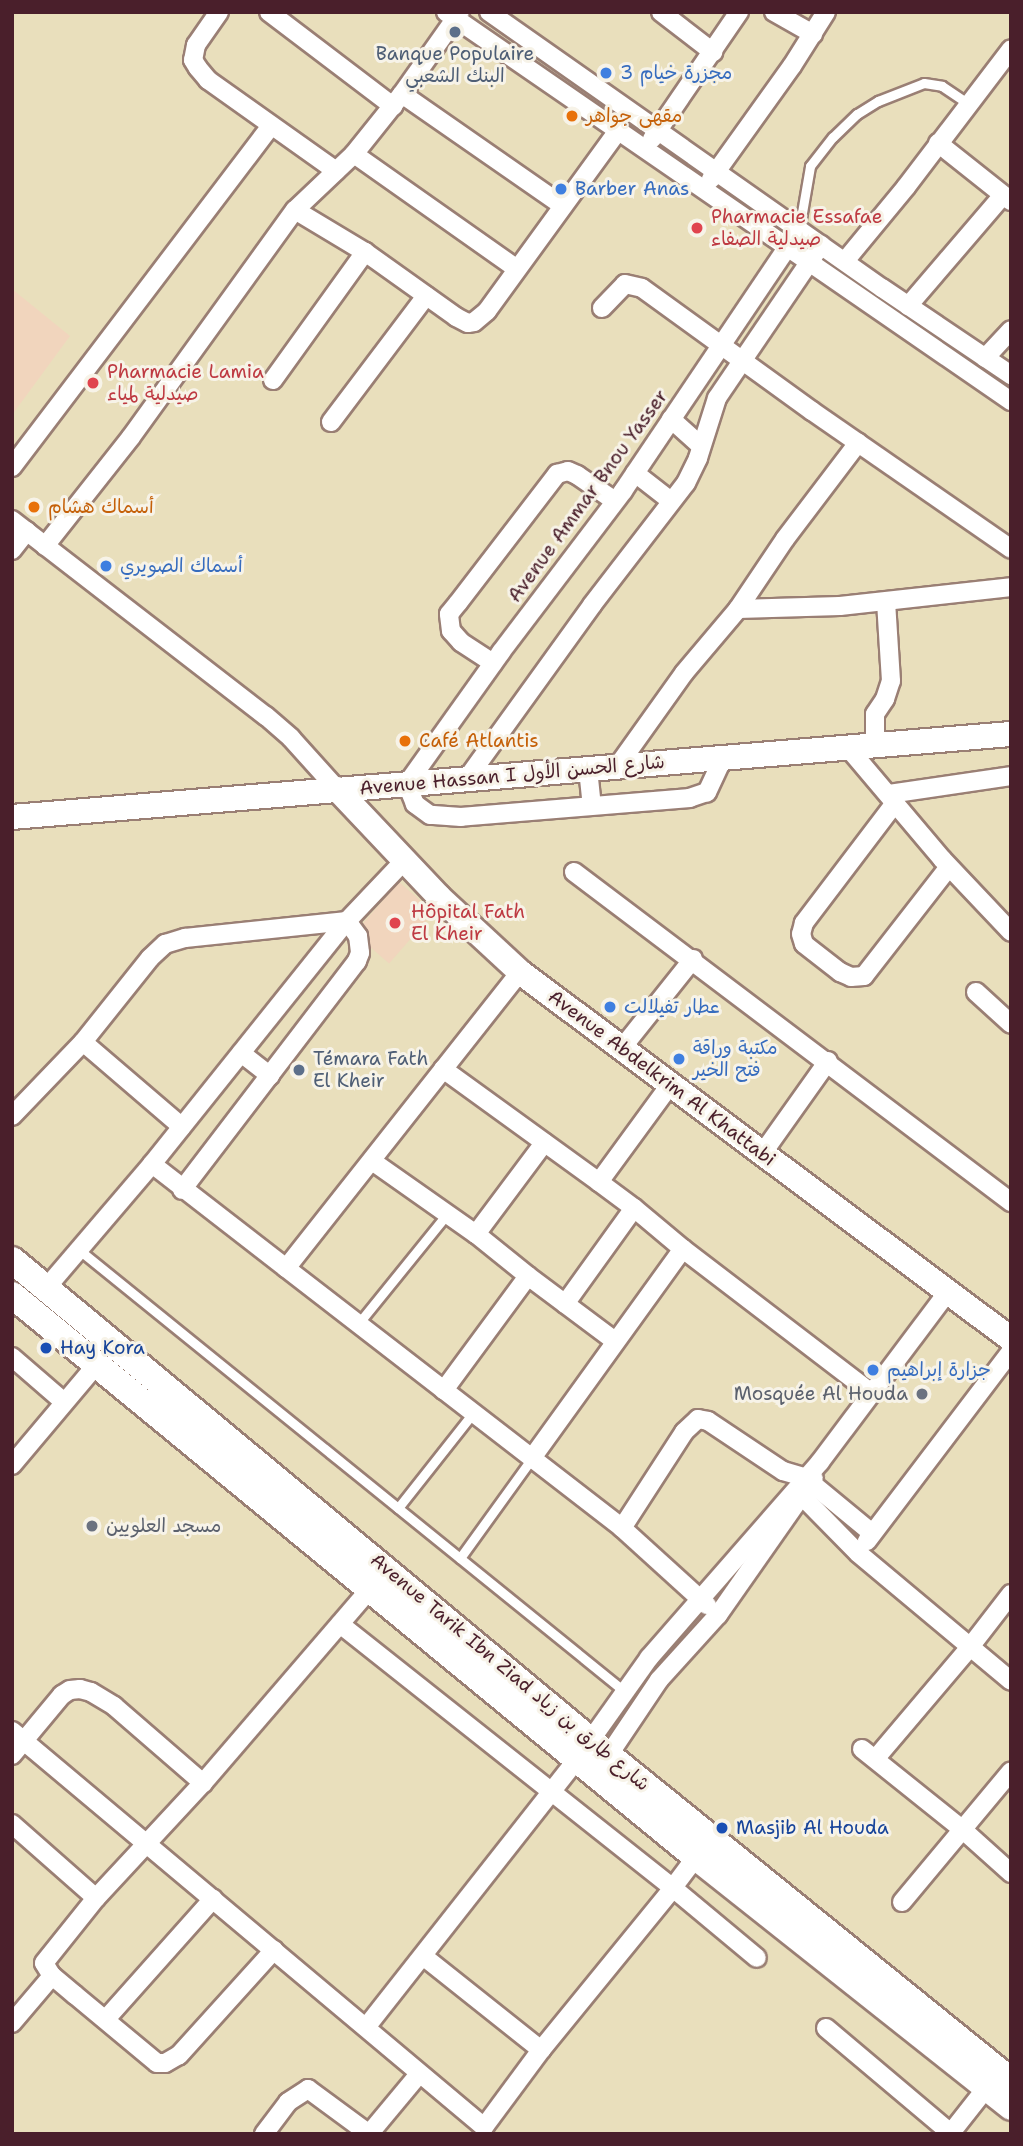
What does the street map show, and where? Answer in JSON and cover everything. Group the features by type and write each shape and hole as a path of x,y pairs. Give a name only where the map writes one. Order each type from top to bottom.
{"main road":[{"name":"Avenue Hassan I شارع الحسن الأول","path":"12,817 723,758 875,748 1011,734"},
{"name":"Avenue Abdelkrim Al Khattabi","path":"337,789 404,861 520,972 1011,1339"},
{"name":"Avenue Tarik Ibn Ziad شارع طارق بن زياد","path":"12,1260 47,1287 593,1756 999,2084 1011,2107"},
{"name":"Avenue Tarik Ibn Ziad شارع طارق بن زياد","path":"12,1294 371,1588 593,1756 696,1857 999,2084"}],"street":[{"path":"219,12 196,45 193,60 208,80 336,172"},
{"path":"269,12 398,100 563,206"},
{"path":"489,12 908,306 1011,375"},
{"path":"661,12 713,52"},
{"path":"643,150 659,131 739,12"},
{"path":"774,12 813,34"},
{"path":"703,190 826,12"},
{"path":"46,546 131,437 295,210 355,154 398,100 454,15 643,150 1011,401"},
{"path":"845,261 1011,49"},
{"path":"12,467 271,126"},
{"path":"295,210 365,252 468,323 474,322 487,311 618,131"},
{"path":"908,306 1009,199 938,143"},
{"path":"355,154 517,269"},
{"name":"Avenue Ammar Bnou Yasser","path":"407,784 493,663 635,473 799,230"},
{"path":"467,780 693,469 717,398 821,245"},
{"path":"274,380 365,252"},
{"path":"602,307 618,289 632,284 642,288 1011,550"},
{"path":"331,422 426,296"},
{"path":"985,358 1011,330"},
{"path":"671,419 701,446"},
{"path":"617,767 684,673 738,609 785,540 858,443"},
{"path":"493,663 461,642 451,631 448,622 453,608 557,474 568,471 578,475 615,501"},
{"path":"635,473 671,501"},
{"path":"12,520 266,716 291,738 337,789"},
{"path":"12,550 27,531"},
{"path":"738,609 886,602 1011,587"},
{"path":"875,748 875,714 886,699 891,681 886,602"},
{"path":"850,750 949,867 1011,932"},
{"path":"407,784 415,804 430,815 443,817 690,798 707,792 723,758"},
{"path":"589,769 592,805"},
{"path":"949,867 864,976 851,977 840,972 804,944 801,934 804,923 892,799 1011,776"},
{"path":"47,1287 77,1248 152,1164 347,921 404,861"},
{"path":"574,872 693,959 1011,1202"},
{"path":"12,1116 83,1042 150,958 174,939 347,921"},
{"path":"182,1191 357,961 358,936 347,921"},
{"path":"622,1048 693,959"},
{"path":"286,1268 520,972"},
{"path":"976,992 1011,1024"},
{"path":"83,1042 182,1127"},
{"path":"241,1053 270,1076"},
{"path":"762,1154 828,1061"},
{"path":"443,1069 634,1208 683,1249 870,1392"},
{"path":"599,1182 670,1085"},
{"path":"476,1234 544,1143"},
{"path":"372,1161 476,1234 615,1340"},
{"path":"152,1164 182,1191 286,1268 622,1528 718,1615"},
{"path":"565,1304 634,1208"},
{"path":"532,1458 683,1249"},
{"path":"444,1390 528,1276"},
{"path":"367,2026 551,1792 593,1756 718,1615 820,1462 947,1293"},
{"path":"858,1553 1011,1351"},
{"path":"12,1357 64,1402"},
{"path":"12,1465 97,1364"},
{"path":"622,1528 684,1432 698,1419 708,1421 872,1533"},
{"path":"803,1486 858,1553 1011,1681"},
{"path":"593,1756 624,1691 700,1600 803,1486"},
{"path":"274,1950 172,2061 157,2063 52,1976 46,1968 46,1958 96,1898 203,1783 371,1588"},
{"path":"1011,1594 970,1647 869,1754 962,1829 1011,1873"},
{"path":"340,1624 673,1888 757,1958"},
{"path":"12,1755 18,1736 62,1695 70,1690 91,1692 114,1706 203,1783"},
{"path":"18,1736 489,2130 541,2050 696,1857"},
{"path":"902,1902 1011,1771"},
{"path":"12,1824 96,1898"},
{"path":"106,2019 213,1899"},
{"path":"423,1956 541,2050"},
{"path":"12,2023 52,1976"},
{"path":"826,2028 951,2133 999,2084"},
{"path":"264,2134 288,2102 308,2089 369,2134 419,2074"}],"lane":[{"path":"799,230 810,166 857,114 887,97 924,83 942,86 967,103"},
{"path":"358,1324 447,1214"},
{"path":"77,1248 624,1691"},
{"path":"398,1508 473,1413"},
{"path":"460,1558 532,1458"}],"shaded area":[{"path":"12,289 70,336 12,415"},
{"name":"Hôpital Fath El Kheir","path":"399,882 434,912 389,963 354,933"}],"place":[{"name":"Banque Populaire البنك الشعبي","path":"455,32"},
{"name":"مجزرة خيام 3","path":"606,73"},
{"name":"مقهى جواهر","path":"572,116"},
{"name":"Barber Anas","path":"561,189"},
{"name":"Pharmacie Essafae صيدلية الصفاء","path":"697,228"},
{"name":"Pharmacie Lamia صيدلية لمياء","path":"93,383"},
{"name":"أسماك هشام","path":"34,507"},
{"name":"أسماك الصويري","path":"106,566"},
{"name":"Café Atlantis","path":"405,741"},
{"name":"Hôpital Fath El Kheir","path":"395,923"},
{"name":"عطار تفيلالت","path":"610,1007"},
{"name":"مكتبة وراقة فتح الخير","path":"679,1059"},
{"name":"Témara Fath El Kheir","path":"299,1070"},
{"name":"Hay Kora","path":"46,1348"},
{"name":"جزارة إبراهيم","path":"873,1370"},
{"name":"Mosquée Al Houda","path":"922,1394"},
{"name":"مسجد العلويين","path":"92,1526"},
{"name":"Masjib Al Houda","path":"722,1828"}]}
